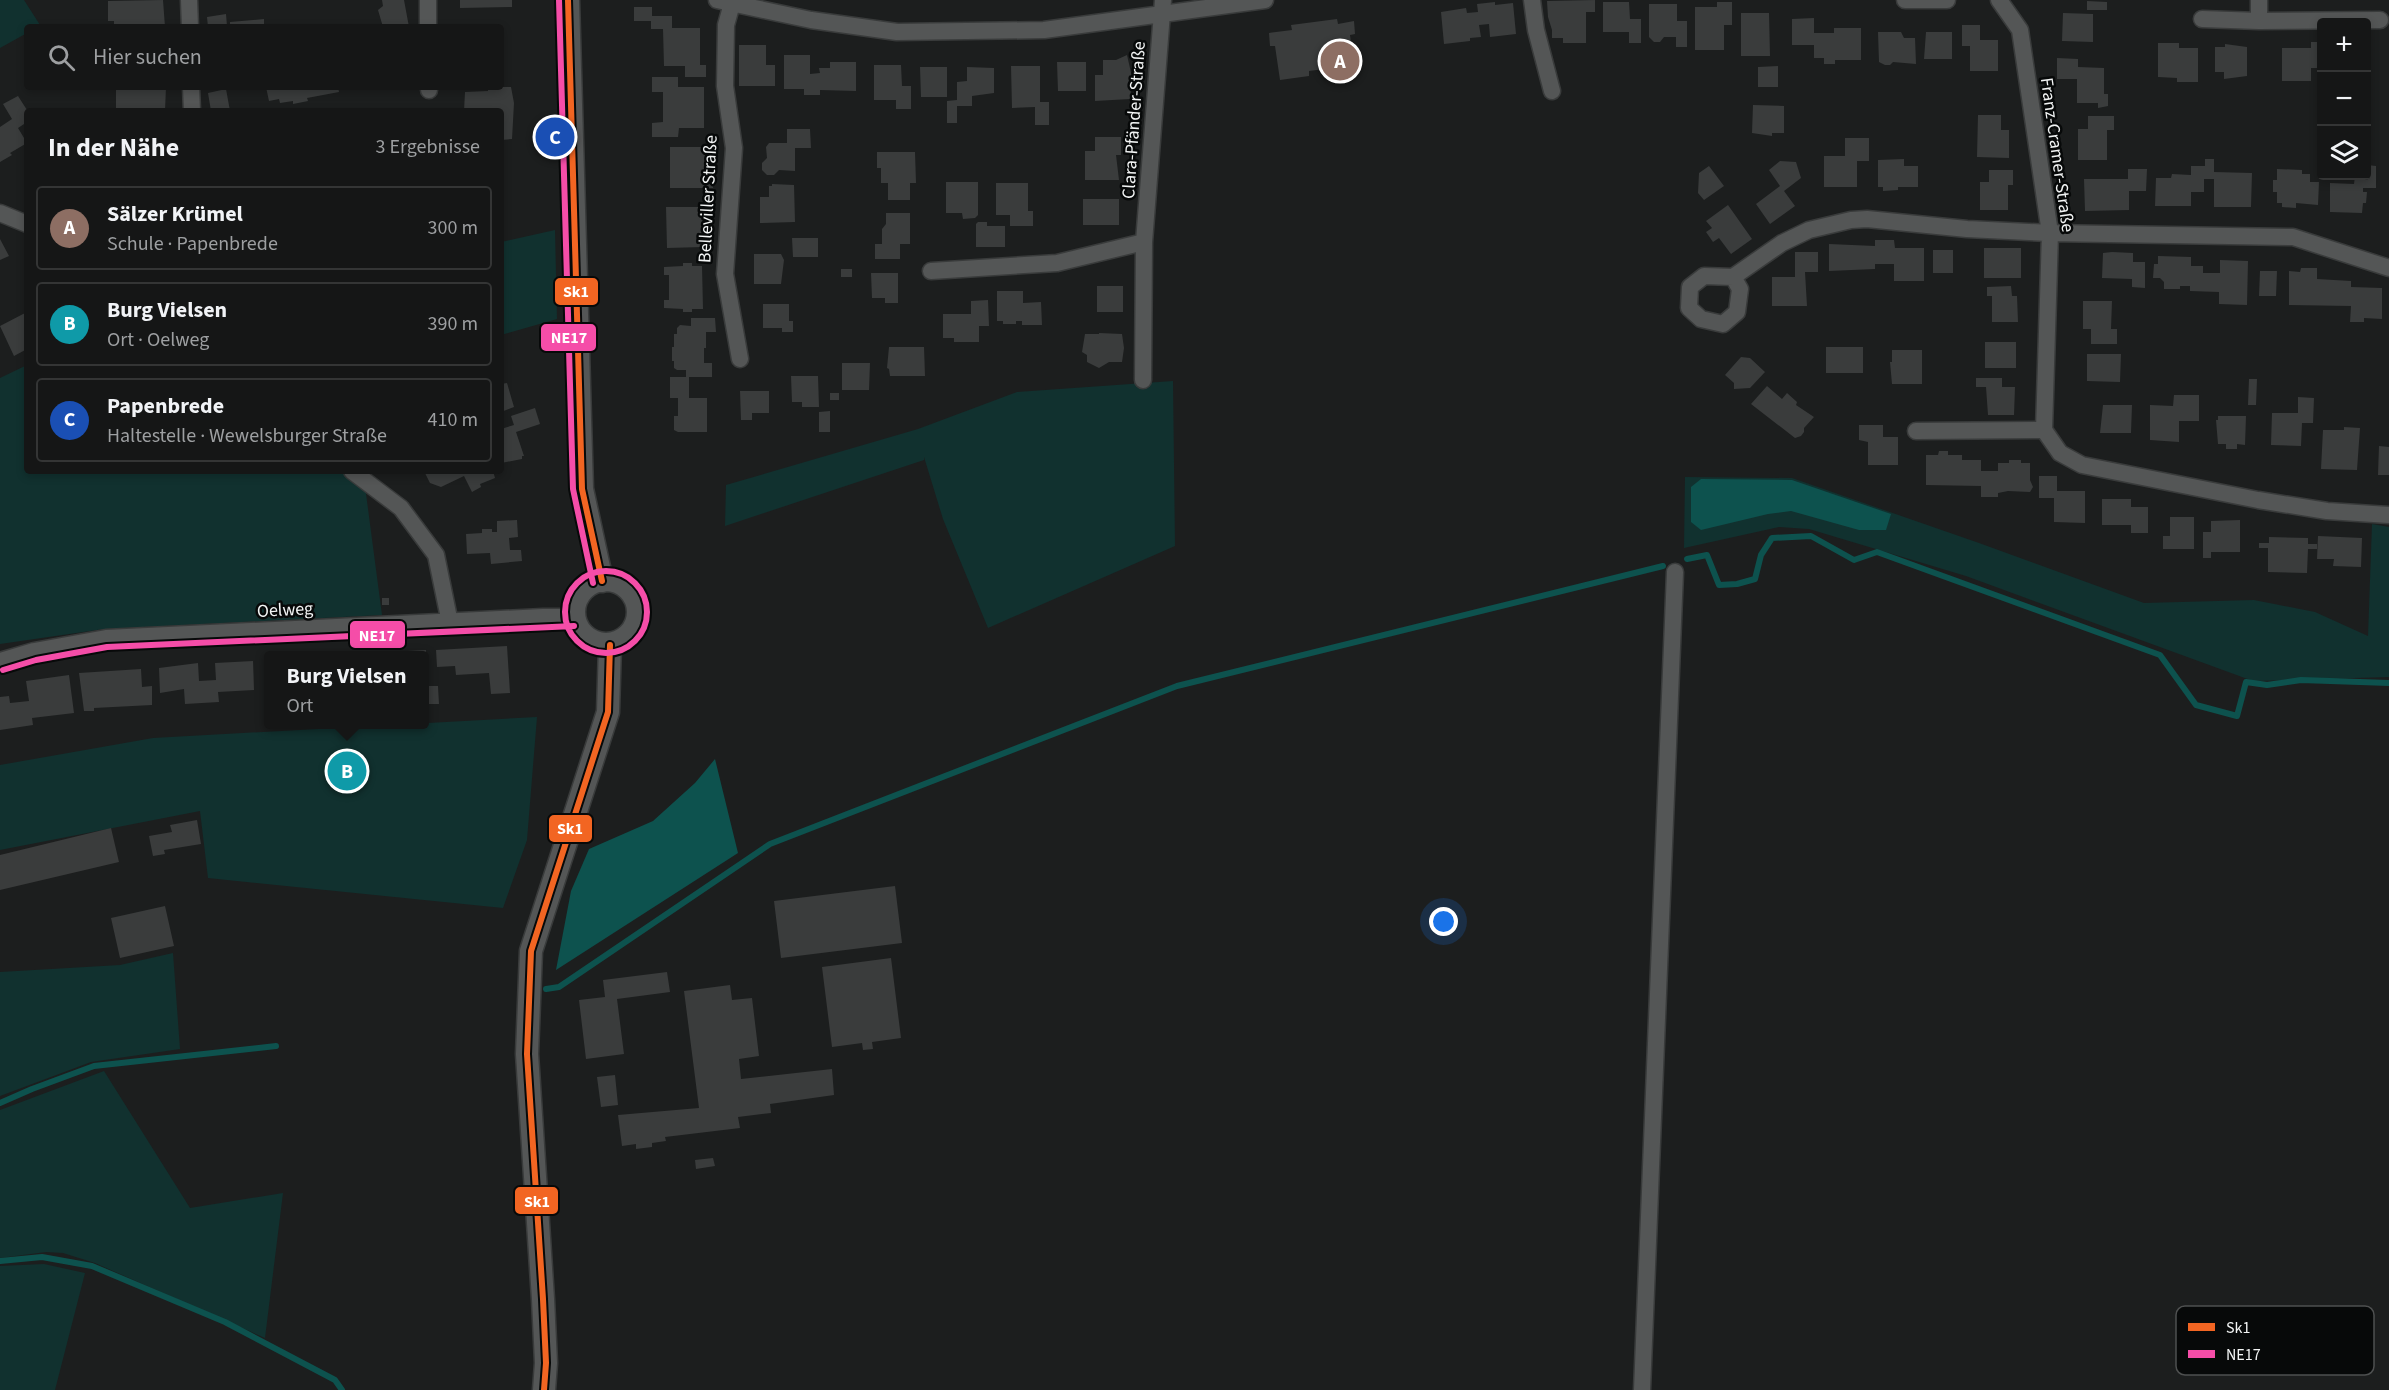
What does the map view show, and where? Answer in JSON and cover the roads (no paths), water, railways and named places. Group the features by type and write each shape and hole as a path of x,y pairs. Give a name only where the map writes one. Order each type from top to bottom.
{"main road":[{"path":"568,0 582,489 602,581"},
{"path":"610,580 627,588 634,597 638,612 635,627 624,639 610,645 591,641 580,632 574,617 578,597 591,584 602,581 610,580"},
{"path":"544,1390 546,1364 544,1310 527,1054 531,951 608,712 610,645"}],"street":[{"path":"189,0 190,24"},
{"path":"428,0 428,24"},
{"path":"727,2 811,20 897,32 1044,30 1162,7 1265,0"},
{"path":"1532,0 1536,30 1552,91"},
{"path":"1905,0 1947,0"},
{"name":"Franz-Cramer-Straße","path":"1999,0 2020,30 2050,233 2044,430"},
{"path":"2259,0 2259,21"},
{"name":"Belleviller Straße","path":"727,2 725,86 734,148 725,274 740,359"},
{"name":"Clara-Pfänder-Straße","path":"1143,380 1144,242 1162,7"},
{"path":"2202,19 2380,20"},
{"path":"191,90 192,108"},
{"path":"0,213 24,223"},
{"path":"1734,277 1782,243 1809,230 1851,220 1868,219 1967,229 2050,233 2293,237 2389,268"},
{"path":"931,271 1057,263 1144,242"},
{"path":"1916,431 2044,430 2060,453 2082,465 2258,500 2327,511 2389,515"},
{"path":"356,474 401,508 436,555 450,622"},
{"path":"1642,1390 1675,572"},
{"name":"Oelweg","path":"0,661 34,651 106,638 574,617"}],"water":[{"path":"1701,479 1792,480 1891,514 1886,530 1859,530 1791,511 1768,514 1701,530 1691,522 1691,487"},
{"path":"715,759 738,853 556,970 571,891 589,849 653,821 695,783"}],"waterway":[{"path":"1687,559 1707,555 1719,585 1737,584 1755,579 1761,555 1772,538 1811,536 1854,560 1877,552 2160,655 2196,705 2237,716 2246,682 2267,685 2301,680 2389,683"},
{"path":"546,989 559,987 770,844 1177,686 1663,566"},
{"path":"0,1103 94,1066 276,1046"},
{"path":"0,1261 42,1257 92,1266 225,1322 335,1380 342,1390"}],"place":[{"name":"Sälzer Krümel","path":"1340,61"},
{"name":"Papenbrede","path":"555,137"},
{"name":"Burg Vielsen","path":"347,771"}]}
